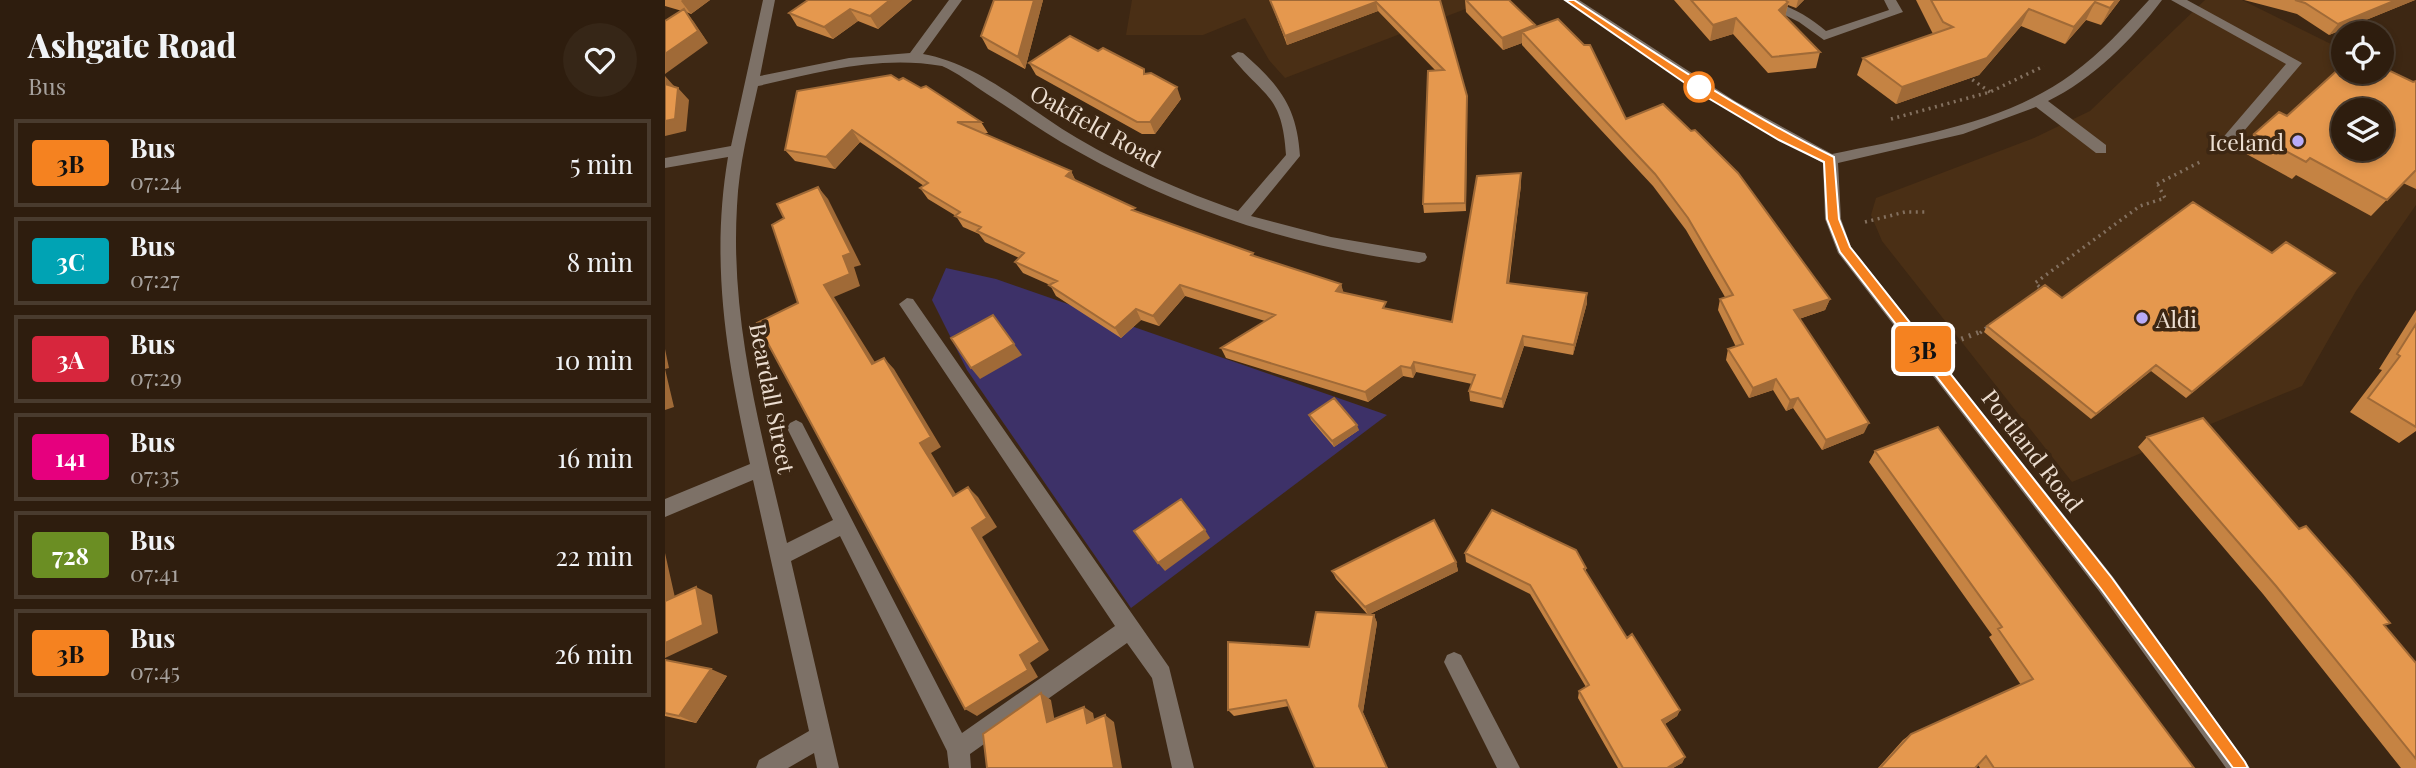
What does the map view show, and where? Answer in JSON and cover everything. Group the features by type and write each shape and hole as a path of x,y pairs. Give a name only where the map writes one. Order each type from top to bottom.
{"street":[{"name":"Beardall Street","path":"769,0 755,82 733,178 726,247 737,366 828,768"},
{"path":"914,57 956,0"},
{"path":"1570,0 1702,89 1783,137 1830,160 1953,130 2037,100 2073,80 2101,59 2156,0"},
{"path":"1760,0 1804,19 1824,36 1894,6"},
{"path":"2177,0 2295,63 2221,148"},
{"path":"1238,55 1273,88 1292,125 1293,156 1240,219"},
{"name":"Oakfield Road","path":"755,82 887,57 914,57 947,63 1083,147 1164,189 1240,219 1369,252 1419,257"},
{"path":"2037,100 2101,149"},
{"path":"665,163 739,150"},
{"name":"Portland Road","path":"1830,160 1833,219 1844,249 2106,584 2239,768"},
{"path":"907,304 1161,674 1183,768"},
{"name":"Beardall Street","path":"796,428 959,759"},
{"path":"665,508 761,468"},
{"path":"781,556 844,524"},
{"path":"959,759 1129,629"},
{"path":"1454,662 1509,768"},
{"path":"767,768 822,736"}],"path":[{"path":"1886,120 1990,92 2046,64"},
{"path":"1960,71 1990,92"},
{"path":"2031,296 2041,288 2035,283 2129,214 2140,206 2165,198 2158,184 2187,171 2221,148"},
{"path":"1865,222 1905,212 1927,212"},
{"path":"1947,333 1955,344 1977,334 1999,319"}],"shaded area":[{"path":"1132,0 1489,0 1285,78 1269,60 1245,18 1203,35 1126,35"},
{"path":"2205,0 2242,0 2331,44 2331,84 2394,84 2394,77 2416,85 2416,205 2356,291 2302,386 2072,482 1882,241 1871,215 1876,198 2034,138 2090,111"},
{"path":"946,268 996,279 1387,415 1131,608 967,370 932,300"}],"building":[{"path":"808,0 890,0 870,16 850,9 824,27 789,13"},
{"path":"994,0 1034,0 1018,57 981,36"},
{"path":"1270,0 1440,0 1467,96 1465,203 1423,204 1428,71 1444,70 1376,2 1285,36"},
{"path":"1466,0 1509,0 1535,25 1502,38"},
{"path":"1691,0 1785,0 1788,2 1779,10 1820,52 1772,57 1736,18 1713,25"},
{"path":"1931,0 2116,0 2110,8 2095,2 2074,27 2029,9 1987,58 1902,87 1863,58 1953,27 1943,22"},
{"path":"2295,0 2396,0 2345,21 2333,21 2305,3"},
{"path":"684,9 698,31 665,54 665,21"},
{"path":"1558,19 1584,45 1590,45 1626,119 1663,104 1691,131 1695,130 1738,173 1830,299 1794,310 1869,423 1826,440 1798,398 1790,400 1776,379 1753,388 1728,349 1743,344 1720,299 1733,295 1688,218 1655,174 1522,32"},
{"path":"1070,36 1098,51 1103,48 1144,69 1144,74 1151,73 1177,87 1150,122 1137,122 1029,63"},
{"path":"2394,73 2416,81 2416,170 2387,200 2310,158 2306,162 2254,134 2279,112 2287,116 2331,76 2331,84 2394,84"},
{"path":"891,75 921,88 926,86 981,122 957,122 1071,171 1066,176 1135,208 1132,210 1253,253 1251,255 1341,284 1336,291 1386,302 1383,308 1452,322 1477,176 1521,173 1507,283 1587,293 1574,345 1523,336 1502,399 1469,391 1475,375 1414,362 1411,368 1401,366 1365,392 1221,348 1275,315 1180,285 1153,316 1136,309 1115,328 1049,285 1057,281 1015,262 1024,253 977,231 981,227 955,216 960,212 920,188 928,183 852,130 826,157 785,150 797,91"},
{"path":"665,84 678,88 675,119 665,121"},
{"path":"818,187 851,253 843,256 850,274 824,285 872,364 884,358 931,437 920,443 953,496 968,487 987,518 972,528 1040,642 1020,655 1028,670 965,709 757,323 798,303 772,225 784,218 777,204"},
{"name":"Aldi","path":"2193,202 2272,253 2286,242 2335,273 2192,392 2156,365 2096,414 1987,326 2045,285 2062,298"},
{"path":"993,315 1014,344 971,368 951,338"},
{"path":"2416,324 2416,427 2368,398 2400,356 2397,354"},
{"path":"1334,398 1357,425 1332,441 1309,415"},
{"path":"2203,418 2299,529 2306,526 2351,577 2390,623 2384,625 2416,663 2416,759 2276,586 2147,437"},
{"path":"1938,427 2194,768 1994,768 1986,756 1975,768 1880,768 1911,734 2033,679 1998,629 2002,627 1875,451"},
{"path":"1181,499 1205,530 1158,563 1134,531"},
{"path":"1492,510 1576,550 1586,568 1584,569 1627,638 1632,634 1680,710 1662,720 1685,757 1667,768 1623,768 1579,691 1589,685 1530,585 1465,553"},
{"path":"1434,520 1456,562 1365,607 1332,571"},
{"path":"696,587 703,625 665,643 665,601"},
{"path":"1316,612 1374,615 1359,706 1387,768 1315,768 1286,700 1228,710 1228,642 1309,647"},
{"path":"665,660 711,669 679,716 665,713"},
{"path":"1041,693 1047,722 1084,707 1087,723 1105,715 1114,768 987,768 983,734"}],"bus line":[{"name":"3B","path":"1570,0 1702,89 1783,137 1830,160 1830,200 1833,219 1844,249 2106,584 2239,768"}],"place":[{"name":"Iceland","path":"2298,141"},
{"name":"Aldi","path":"2142,318"}]}
